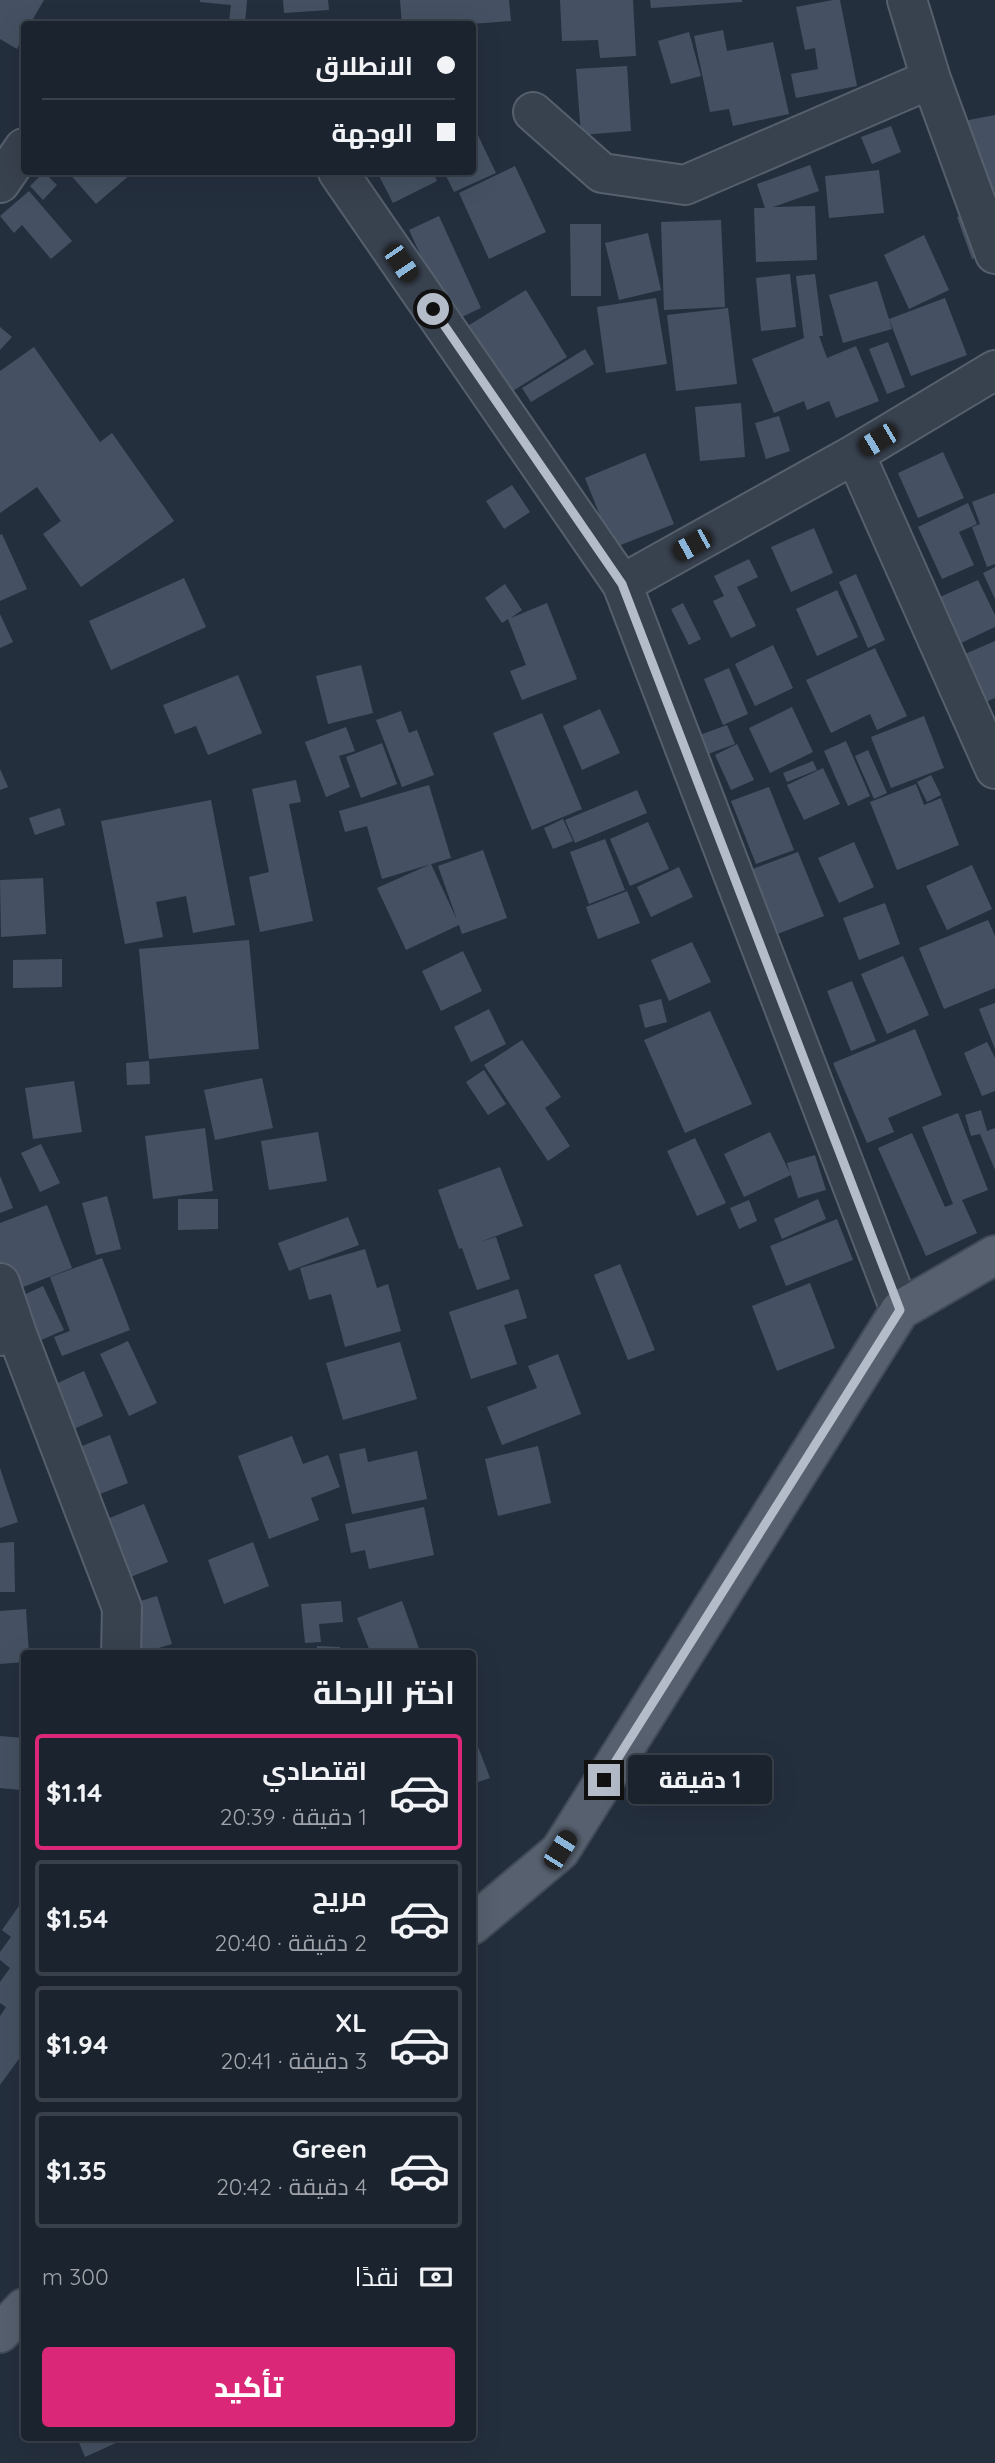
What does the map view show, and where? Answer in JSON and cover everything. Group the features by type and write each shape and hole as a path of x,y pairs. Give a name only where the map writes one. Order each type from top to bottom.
{"main road":[{"path":"476,1921 560,1850 900,1310 995,1255"},
{"path":"0,2333 21,2311"}],"street":[{"path":"907,0 931,79 995,254"},
{"path":"533,111 603,173 685,185 931,79"},
{"path":"0,183 21,152"},
{"path":"340,175 622,584 900,1310"},
{"path":"622,584 855,454 995,370"},
{"path":"855,454 995,769"},
{"path":"0,1283 8,1335 122,1608 121,1650"}],"building":[{"path":"0,0 44,0 32,21 21,21 21,40 17,49 0,39"},
{"path":"247,0 245,21 229,21 231,5 200,2"},
{"path":"283,0 328,0 329,10 284,13"},
{"path":"400,0 509,0 511,21 476,24 476,21 402,21"},
{"path":"560,0 633,0 636,56 600,58 598,40 562,41"},
{"path":"650,0 742,0 742,2 651,8"},
{"path":"840,0 857,86 796,98 791,74 818,69 815,48 805,50 796,7"},
{"path":"723,30 727,51 773,42 789,114 733,126 729,109 710,112 694,36"},
{"path":"689,32 701,76 671,84 658,41"},
{"path":"627,66 631,131 581,135 576,69"},
{"path":"995,115 995,191 964,197 948,124"},
{"path":"891,126 901,152 872,164 861,137"},
{"path":"476,131 496,173 454,192 446,175 476,175"},
{"path":"810,165 819,191 773,207 815,206 817,260 756,262 754,208 765,208 757,184"},
{"path":"515,166 546,232 489,259 459,193"},
{"path":"879,170 884,213 829,218 825,176"},
{"path":"41,175 47,175 57,185 43,200 30,186"},
{"path":"71,175 130,175 96,204"},
{"path":"379,175 434,175 437,181 393,203"},
{"path":"29,191 72,241 51,259 22,225 14,233 0,216"},
{"path":"981,208 995,251 972,259 957,217"},
{"path":"439,216 481,308 451,322 409,230"},
{"path":"721,220 725,307 664,310 661,222"},
{"path":"570,224 601,224 601,296 571,296"},
{"path":"648,233 661,290 619,300 605,243"},
{"path":"924,235 949,290 909,309 884,255"},
{"path":"790,274 796,327 761,331 756,278"},
{"path":"815,274 823,336 819,336 827,358 856,346 879,401 836,418 829,401 807,410 804,401 774,413 752,359 804,338 796,276"},
{"path":"877,281 892,329 843,343 829,295"},
{"path":"526,290 567,357 508,394 466,327"},
{"path":"656,298 667,364 606,373 597,307"},
{"path":"945,298 967,355 911,376 889,319"},
{"path":"728,308 737,384 676,391 667,315"},
{"path":"0,327 12,337 0,350"},
{"path":"888,342 905,387 887,394 869,349"},
{"path":"34,347 100,442 112,433 174,521 81,587 43,534 61,521 37,487 0,513 0,371"},
{"path":"585,349 594,364 531,402 522,388"},
{"path":"741,403 745,457 700,461 695,407"},
{"path":"779,416 790,451 766,459 755,423"},
{"path":"943,452 964,498 918,518 898,473"},
{"path":"645,453 674,524 613,548 585,478"},
{"path":"512,485 530,512 504,529 486,501"},
{"path":"995,493 995,564 987,567 972,527 980,524 972,502"},
{"path":"968,503 977,524 959,532 974,565 942,579 918,527"},
{"path":"814,528 833,573 791,592 771,547"},
{"path":"2,534 27,589 0,601 0,535"},
{"path":"749,559 758,577 737,587 756,626 731,638 713,601 724,596 714,576"},
{"path":"995,567 995,599 983,573"},
{"path":"856,574 885,640 868,648 839,582"},
{"path":"184,578 206,627 111,670 89,621"},
{"path":"978,580 995,615 995,627 961,643 940,597"},
{"path":"505,584 522,610 511,618 547,603 577,679 522,700 510,671 526,665 508,619 502,623 485,598"},
{"path":"837,590 858,637 817,656 796,609"},
{"path":"683,603 701,639 689,645 671,609"},
{"path":"0,614 13,642 0,648"},
{"path":"995,641 995,698 979,705 958,657"},
{"path":"773,645 793,688 755,706 735,664"},
{"path":"875,648 907,716 877,730 870,714 831,733 806,680"},
{"path":"361,665 373,713 328,724 316,676"},
{"path":"729,668 748,714 723,725 704,679"},
{"path":"238,675 262,733 208,755 196,726 175,734 163,705"},
{"path":"792,707 813,752 770,773 749,728"},
{"path":"600,709 620,753 582,770 563,726"},
{"path":"401,711 409,733 417,730 434,775 402,787 376,720"},
{"path":"542,713 582,809 532,830 493,733"},
{"path":"924,716 944,768 891,788 871,737"},
{"path":"727,725 735,744 708,754 700,735"},
{"path":"346,727 355,751 339,756 350,787 326,797 305,742"},
{"path":"846,741 870,796 848,806 824,751"},
{"path":"382,743 397,784 361,798 346,757"},
{"path":"737,744 754,780 731,790 715,755"},
{"path":"868,750 887,793 874,799 855,756"},
{"path":"813,761 817,770 787,782 783,773"},
{"path":"823,768 840,804 804,820 787,785"},
{"path":"0,769 8,787 0,790"},
{"path":"931,775 941,795 927,802 917,782"},
{"path":"296,780 301,802 289,804 313,921 260,932 249,877 269,872 252,789"},
{"path":"916,784 924,805 941,798 959,845 897,870 870,802"},
{"path":"429,785 451,858 382,879 367,826 345,832 339,811"},
{"path":"769,787 794,850 756,864 731,801"},
{"path":"637,790 647,813 575,843 565,820"},
{"path":"211,800 235,925 193,933 186,896 156,902 163,937 125,944 101,821"},
{"path":"60,808 65,825 35,835 29,818"},
{"path":"563,819 573,841 553,849 544,828"},
{"path":"648,822 669,869 630,886 610,839"},
{"path":"605,839 625,890 589,904 570,852"},
{"path":"854,842 874,887 839,903 818,858"},
{"path":"483,850 507,918 462,934 459,925 406,950 377,888 431,864 457,920 438,866"},
{"path":"798,852 824,916 775,935 750,870"},
{"path":"972,865 992,909 947,930 926,886"},
{"path":"679,867 693,897 651,917 637,887"},
{"path":"43,878 46,934 1,937 0,880"},
{"path":"627,891 640,923 598,939 586,907"},
{"path":"885,903 900,944 859,960 843,918"},
{"path":"988,920 995,936 995,988 944,1009 919,948"},
{"path":"249,940 259,1049 149,1059 139,949"},
{"path":"692,942 711,982 669,1001 651,960"},
{"path":"463,951 482,991 441,1011 422,971"},
{"path":"903,956 929,1015 887,1034 861,974"},
{"path":"62,959 62,987 13,988 13,960"},
{"path":"852,981 876,1041 851,1051 827,991"},
{"path":"661,999 667,1022 645,1028 639,1005"},
{"path":"995,1003 995,1049 979,1009"},
{"path":"489,1009 506,1044 471,1062 454,1027"},
{"path":"710,1011 752,1104 685,1133 644,1040"},
{"path":"915,1029 942,1095 888,1118 894,1132 867,1143 833,1063"},
{"path":"522,1040 561,1097 545,1108 570,1146 548,1161 484,1065"},
{"path":"987,1042 995,1058 995,1091 982,1096 964,1053"},
{"path":"149,1061 150,1084 127,1085 126,1063"},
{"path":"484,1070 506,1104 488,1115 466,1082"},
{"path":"262,1078 273,1128 215,1140 204,1090"},
{"path":"74,1081 82,1132 33,1139 25,1088"},
{"path":"981,1110 987,1131 995,1128 995,1170 980,1134 971,1136 965,1115"},
{"path":"958,1113 988,1190 962,1200 977,1233 926,1256 878,1148 912,1133 945,1207 953,1204 922,1127"},
{"path":"205,1128 213,1191 153,1199 145,1136"},
{"path":"318,1132 327,1181 269,1190 261,1141"},
{"path":"770,1132 791,1175 744,1197 724,1154"},
{"path":"695,1138 726,1203 697,1216 667,1151"},
{"path":"41,1144 60,1183 40,1192 21,1153"},
{"path":"815,1155 826,1190 798,1198 787,1163"},
{"path":"500,1167 523,1226 480,1242 496,1237 510,1279 477,1290 438,1190"},
{"path":"0,1176 13,1208 0,1213"},
{"path":"107,1196 121,1249 96,1255 82,1203"},
{"path":"178,1199 218,1199 218,1229 178,1230"},
{"path":"818,1199 826,1219 782,1239 774,1219"},
{"path":"749,1200 757,1221 739,1229 730,1208"},
{"path":"47,1205 72,1268 0,1296 0,1223"},
{"path":"348,1217 359,1245 289,1271 278,1243"},
{"path":"837,1219 853,1260 786,1286 770,1246"},
{"path":"365,1249 377,1288 388,1284 401,1331 345,1347 331,1294 309,1300 300,1268"},
{"path":"102,1258 130,1330 62,1356 54,1337 70,1331 50,1277"},
{"path":"620,1264 655,1350 628,1360 594,1275"},
{"path":"810,1283 835,1348 777,1371 752,1306"},
{"path":"43,1286 64,1330 39,1341 49,1363 27,1373 0,1306"},
{"path":"518,1289 527,1318 504,1325 517,1364 471,1379 449,1312"},
{"path":"128,1341 157,1403 129,1416 100,1354"},
{"path":"400,1342 417,1399 343,1420 326,1363"},
{"path":"558,1354 581,1414 502,1445 487,1407 537,1388 528,1366"},
{"path":"84,1371 103,1416 58,1436 38,1392"},
{"path":"110,1435 128,1483 77,1503 59,1455"},
{"path":"292,1436 303,1464 328,1455 340,1487 311,1498 319,1520 269,1539 238,1456"},
{"path":"538,1446 551,1503 498,1516 485,1459"},
{"path":"365,1448 368,1462 417,1451 427,1499 352,1514 339,1454"},
{"path":"0,1468 18,1522 0,1528"},
{"path":"144,1504 168,1562 113,1584 90,1526"},
{"path":"424,1507 434,1555 369,1569 365,1550 351,1553 345,1524"},
{"path":"14,1542 15,1592 0,1592 0,1543"},
{"path":"253,1542 269,1586 224,1604 208,1560"},
{"path":"157,1596 172,1644 152,1650 136,1650 111,1610"},
{"path":"341,1601 343,1622 319,1624 321,1642 305,1643 301,1604"},
{"path":"402,1601 420,1650 369,1650 357,1618"},
{"path":"26,1609 29,1650 21,1650 21,1662 0,1664 0,1611"},
{"path":"317,1646 340,1647 340,1650 317,1650"},
{"path":"0,1736 21,1738 21,1790 0,1788"},
{"path":"476,1741 490,1778 476,1783"},
{"path":"21,1903 21,2056 0,2085 0,2016 6,2007 0,2003 0,1982 10,1968 0,1960 0,1952 11,1937 2,1930"},
{"path":"78,2441 120,2441 85,2457"}],"route":[{"path":"433,309 622,584 900,1310 604,1780"}]}
